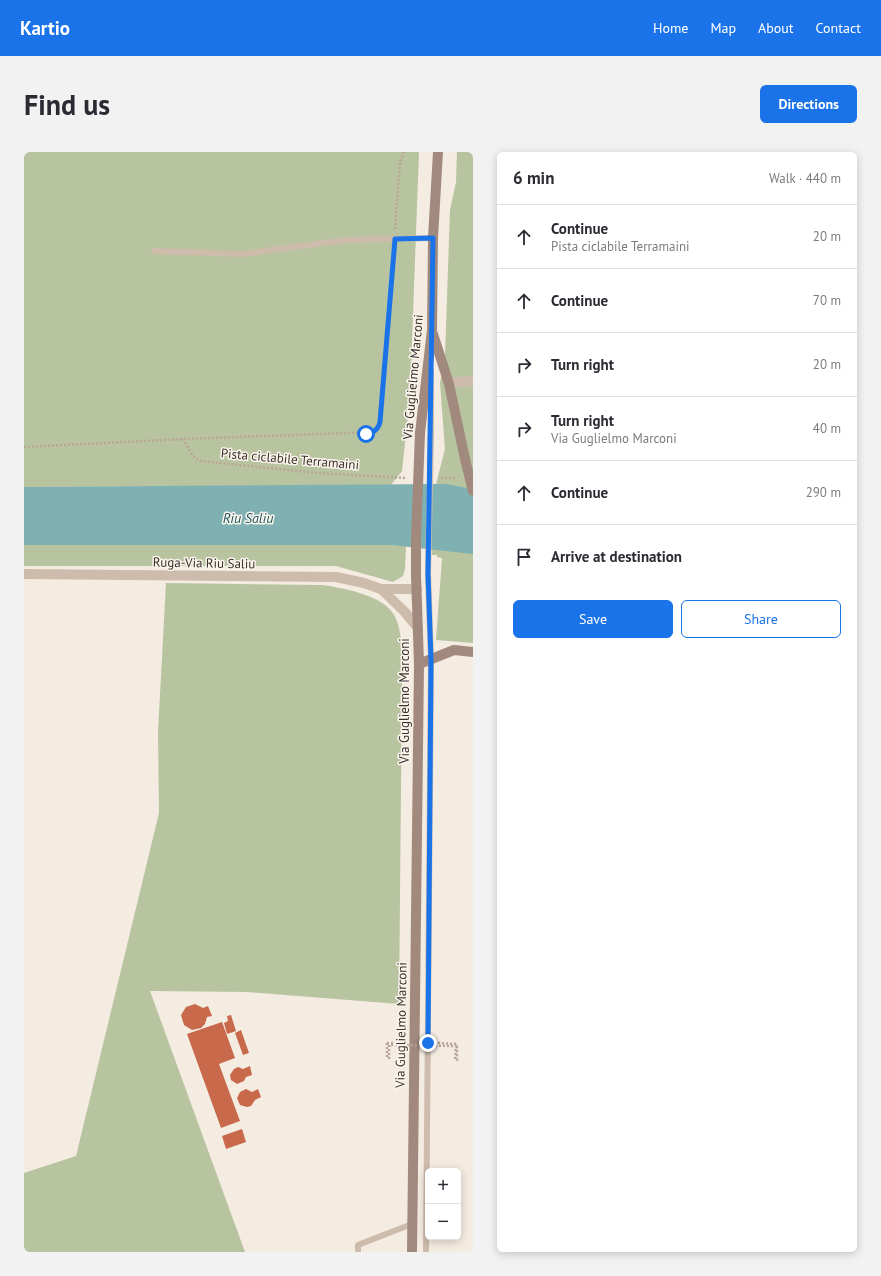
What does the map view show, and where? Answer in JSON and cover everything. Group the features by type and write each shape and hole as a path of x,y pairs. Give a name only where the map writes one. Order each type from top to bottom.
{"main road":[{"name":"Via Guglielmo Marconi","path":"412,1252 419,664 416,538 426,433 432,330 433,238 438,152"},
{"path":"432,330 449,384 473,491"},
{"path":"419,664 454,650 473,652"}],"street":[{"path":"449,384 466,381 473,382"},
{"name":"Ruga-Via Riu Saliu","path":"24,574 336,577 364,583 381,589 417,589"},
{"name":"Ruga-Via Riu Saliu","path":"381,589 404,611 418,628"}],"lane":[{"path":"154,251 243,254 345,240 433,238"},
{"path":"426,433 431,660 426,1252"},
{"path":"358,1252 358,1245 412,1224"}],"path":[{"path":"395,239 400,162 404,152"},
{"name":"Pista ciclabile Terramaini","path":"24,447 183,439 366,434 374,432 378,428 381,406 395,239"},
{"name":"Pista ciclabile Terramaini","path":"183,439 193,456 200,461 318,473 406,478"},
{"path":"387,1043 387,1058 389,1058 389,1045 456,1046 455,1059 457,1060 458,1044"}],"green space":[{"path":"24,152 419,152 410,396 402,471 391,485 24,487"},
{"path":"457,152 473,152 473,643 436,640 442,558 437,557 437,555 432,555 431,504 445,449 440,383 445,356 450,210 456,182"},
{"path":"24,545 406,546 405,569 403,576 393,582 336,566 24,566"},
{"path":"166,583 322,585 341,588 372,598 389,608 394,615 401,638 402,655 399,1004 247,992 150,991 245,1252 24,1252 24,1173 76,1156 159,813 158,731"}],"water":[{"name":"Riu Saliu","path":"446,484 473,489 473,554 391,545 24,545 24,487"}],"building":[{"path":"195,1004 203,1008 208,1006 212,1016 207,1017 205,1024 201,1028 192,1030 184,1025 181,1015 186,1007"},
{"path":"231,1015 236,1031 227,1034 224,1023 228,1021 227,1016"},
{"path":"222,1022 235,1058 219,1064 240,1121 221,1128 187,1034"},
{"path":"241,1030 249,1053 243,1055 235,1033"},
{"path":"250,1066 252,1075 246,1077 244,1081 237,1084 231,1080 230,1075 234,1069 238,1067 243,1069"},
{"path":"246,1089 252,1092 258,1089 261,1097 255,1100 251,1106 247,1107 240,1105 237,1098 240,1092"},
{"path":"242,1129 246,1142 226,1149 222,1136"}],"route":[{"path":"366,434 374,432 378,428 380,422 395,239 433,238 428,574 431,660 428,1043"}]}
